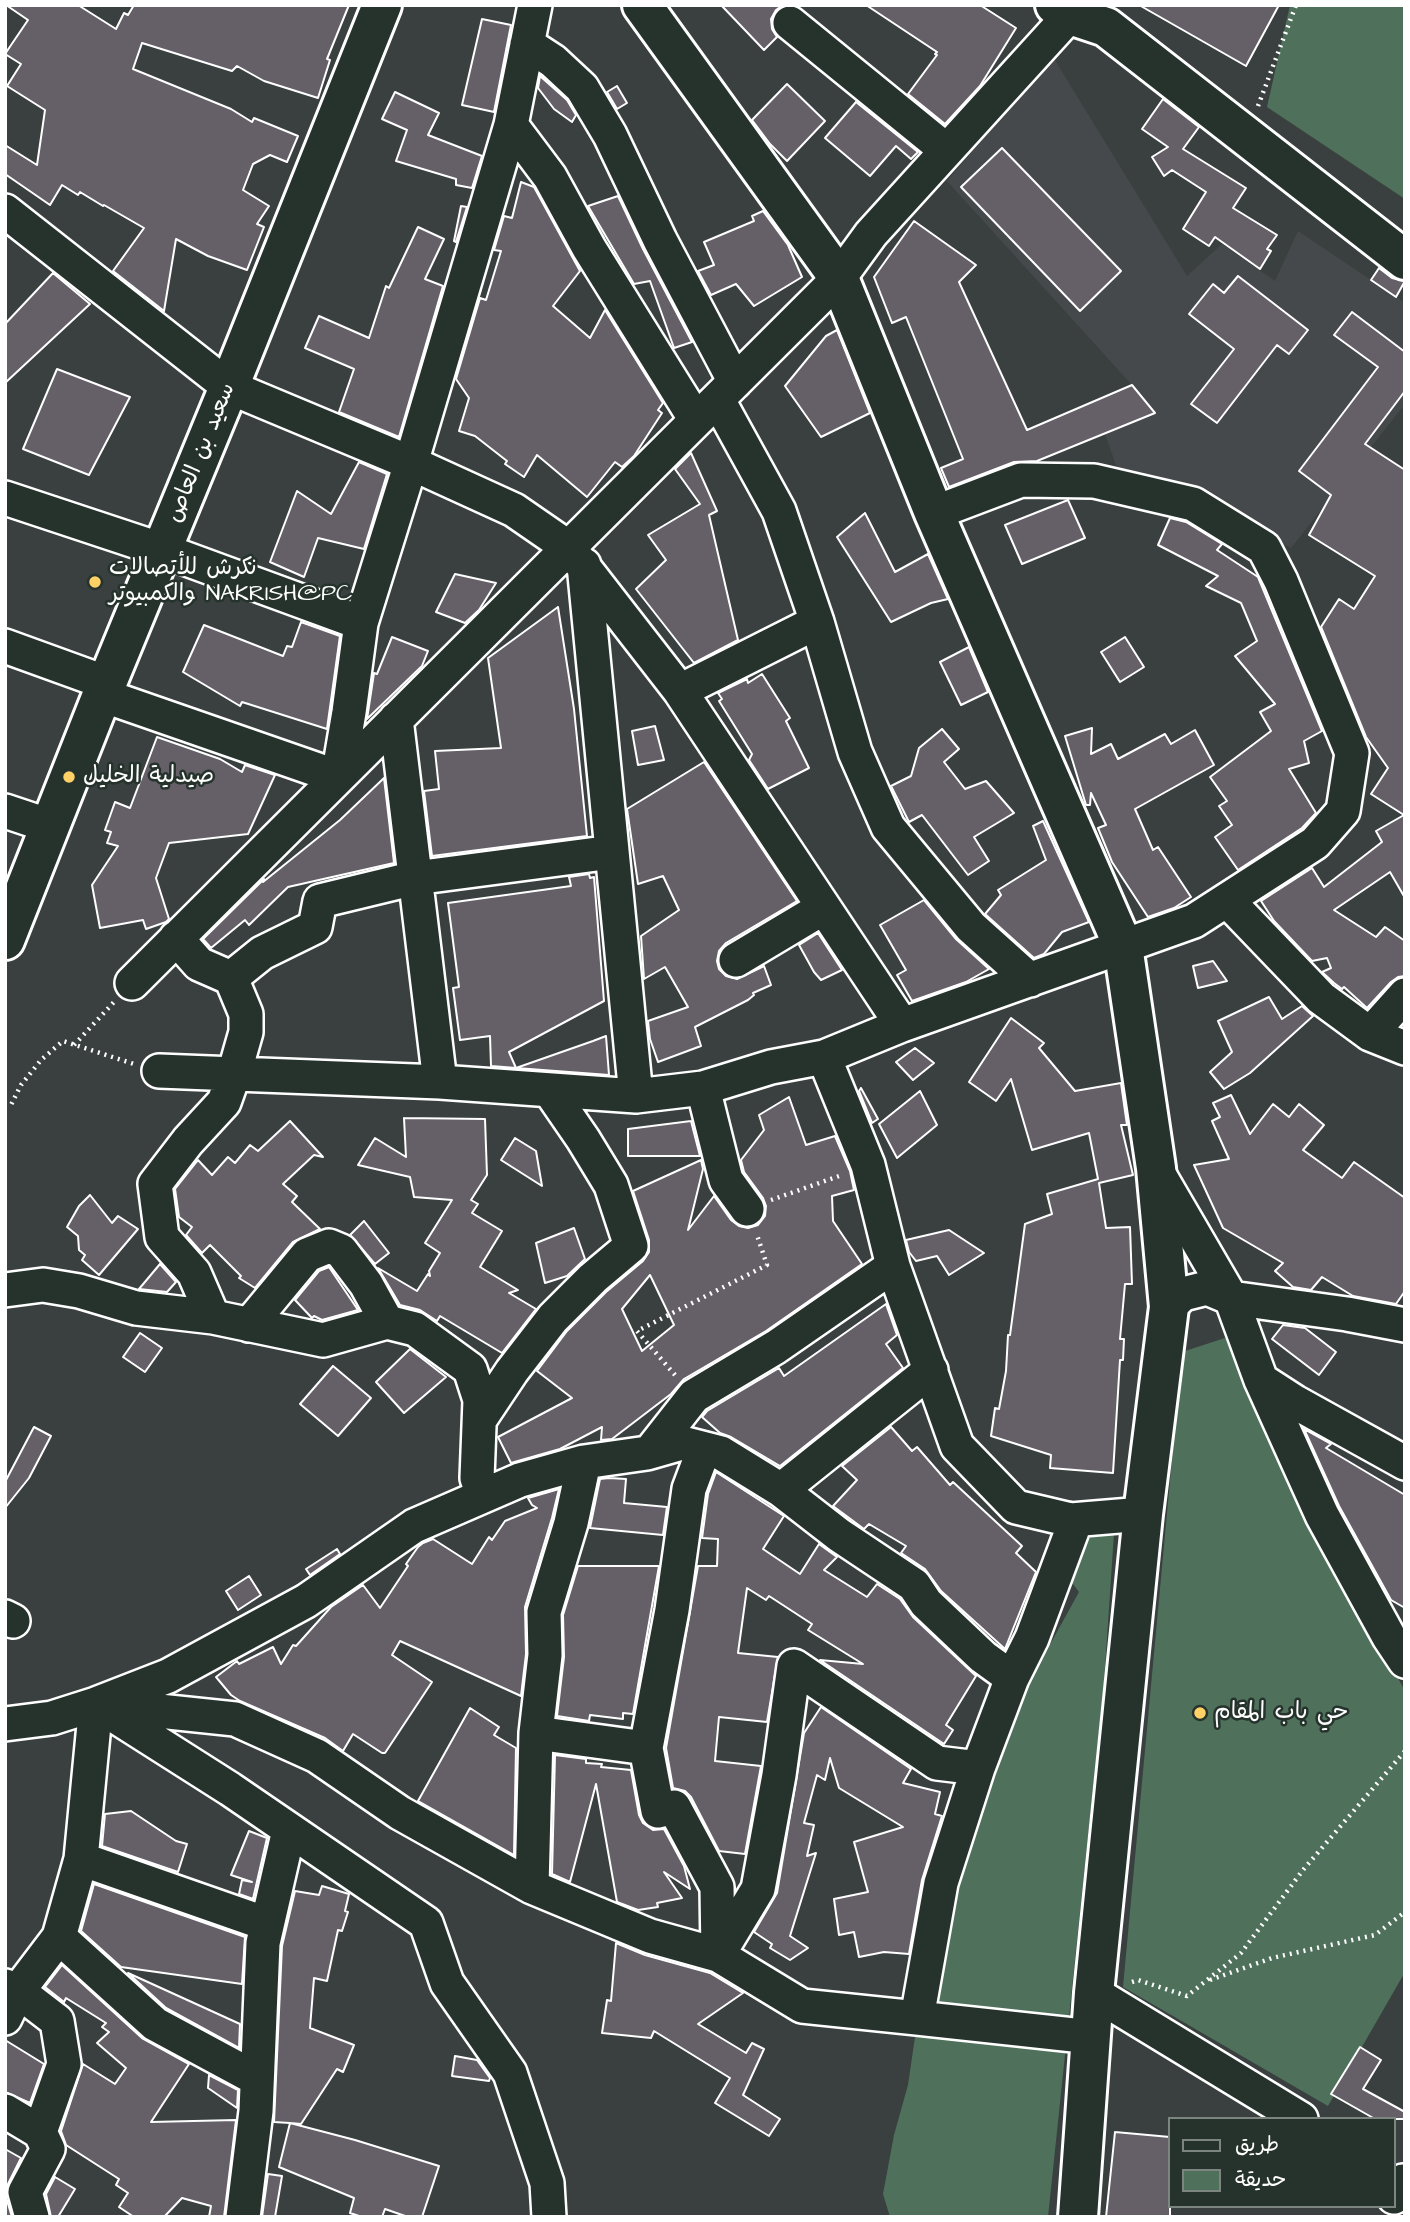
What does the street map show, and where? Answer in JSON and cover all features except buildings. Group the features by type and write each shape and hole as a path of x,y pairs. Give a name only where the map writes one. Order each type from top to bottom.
{"main road":[{"name":"سعيد بن العاص","path":"5,940 382,5"},
{"path":"642,5 839,278 934,513 1123,946 1156,1168 1169,1307 1143,1514 1094,1993 1078,2217"},
{"path":"1067,8 1105,27 1405,260"}],"street":[{"path":"338,777 361,623 511,125 535,5"},
{"path":"132,983 396,719 576,556 716,401 839,278 871,234 1067,8"},
{"path":"790,23 946,150"},
{"path":"527,44 553,61 582,88 610,135 660,240 716,401"},
{"path":"511,125 550,177 589,248 716,401 779,511 817,622 855,752 888,827 971,927 1030,980"},
{"path":"5,211 229,387 411,463 514,510 576,556 680,691 902,1025"},
{"path":"159,1071 440,1082 636,1096 702,1088 771,1067 824,1057 902,1025 1194,921 1315,843 1343,811 1352,753 1281,581 1264,548 1193,504 1094,481 1021,480 934,513"},
{"path":"5,498 162,550 361,623"},
{"path":"576,556 612,852 636,1096"},
{"path":"680,691 817,622"},
{"path":"5,646 104,689 338,777"},
{"path":"396,719 440,1082"},
{"path":"5,811 50,826"},
{"path":"231,978 262,953 315,927 320,901 415,878 612,852"},
{"path":"1227,900 1321,998 1370,1034 1405,1048"},
{"path":"736,960 823,908"},
{"path":"176,938 199,964 231,978 246,1014 246,1032 224,1102 188,1141 155,1184 162,1237 194,1272 213,1317"},
{"path":"1370,1034 1405,995"},
{"path":"824,1057 868,1166 893,1266 957,1446 1016,1507 1076,1520 1143,1514"},
{"path":"702,1088 726,1181 747,1209"},
{"path":"480,1419 512,1371 553,1318 593,1278 631,1246 611,1185 550,1091"},
{"path":"1156,1168 1231,1298 1261,1380 1322,1515 1388,1637 1405,1661"},
{"path":"249,1325 307,1255 329,1246 341,1251 366,1284 387,1322"},
{"path":"650,1452 695,1396 776,1347 893,1266"},
{"path":"5,1290 43,1285 79,1291 136,1308 213,1317 323,1340 387,1322 415,1329 470,1369 480,1400 477,1478 483,1496"},
{"path":"1169,1307 1183,1294 1206,1288 1231,1298 1405,1325"},
{"path":"781,1490 931,1370"},
{"path":"1261,1380 1405,1463"},
{"path":"5,1724 52,1718 168,1676 306,1601 414,1526 520,1480 584,1462 650,1452 682,1443 721,1454 781,1490 839,1535 914,1586 926,1603 983,1657 1012,1678"},
{"path":"704,1449 689,1489 672,1610 646,1748 658,1811 674,1807 717,1887 718,1955"},
{"path":"532,1887 536,1733 545,1655 544,1612 571,1523 584,1462"},
{"path":"916,2018 941,1883 978,1768 1012,1678 1032,1638 1076,1520"},
{"path":"718,1955 758,1889 779,1775 794,1666 936,1763 978,1768"},
{"path":"96,1704 230,1789 426,1923 447,1983 510,2073 547,2183 549,2217"},
{"path":"40,2132 64,2064 57,2021 10,1998 59,1937 81,1859 96,1704"},
{"path":"96,1704 235,1719 317,1756 400,1813 532,1887 650,1936 718,1955 802,2006 1092,2037"},
{"path":"536,1733 646,1748"},
{"path":"243,2217 257,2079 262,1943 289,1829"},
{"path":"81,1859 267,1924"},
{"path":"59,1937 155,2024 257,2079"},
{"path":"1094,1993 1298,2117"},
{"path":"5,2112 40,2132 48,2149 25,2192 32,2217"}],"path":[{"path":"1246,138 1296,5"},
{"path":"74,1045 132,983"},
{"path":"5,1105 11,1105 21,1085 41,1060 63,1041 159,1071"},
{"path":"695,1396 637,1331 768,1265 747,1209 868,1166"},
{"path":"1094,1993 1138,1980 1187,1996 1241,1953 1303,1870 1405,1751"},
{"path":"1206,1981 1272,1958 1375,1935 1405,1912"}],"shaded area":[{"path":"1053,57 1187,276 1222,244 1275,281 1298,231 1405,303 1405,404 1291,548 1179,488 1117,468 1105,434 1155,413 947,181"}],"green space":[{"path":"1290,5 1405,5 1405,199 1267,107"},
{"path":"1225,1338 1321,1537 1405,1691 1405,1972 1328,2106 1123,1987 1182,1352"},
{"path":"1094,1528 1114,1533 1104,1683 1048,2217 890,2217 883,2194 949,1883 994,1746 1079,1592 1070,1580"}],"place":[{"name":"نكرش للأتصالات والكمبيوتر NAKRISH@PC","path":"95,582"},
{"name":"صيدلية الخليل","path":"69,777"},
{"name":"حي باب المقام","path":"1200,1713"}]}
